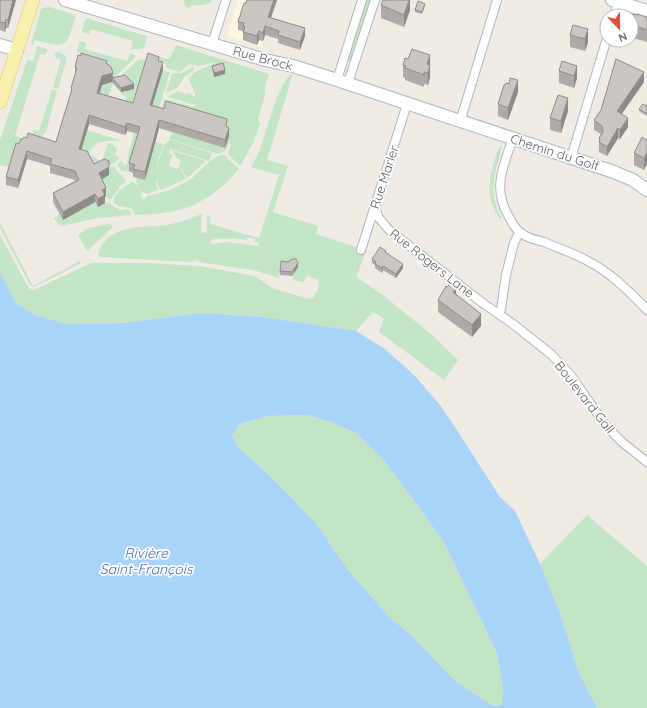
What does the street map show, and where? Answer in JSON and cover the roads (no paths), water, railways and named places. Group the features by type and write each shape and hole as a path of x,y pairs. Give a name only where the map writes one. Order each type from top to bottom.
{"main road":[{"path":"0,102 33,0"}],"street":[{"name":"Rue Brock","path":"65,0 265,60 293,66 460,122"},
{"path":"212,44 226,0"},
{"path":"343,82 362,0"},
{"path":"343,82 375,0"},
{"path":"460,122 497,0"},
{"path":"616,1 647,11"},
{"path":"0,45 17,50"},
{"path":"571,158 604,48"},
{"name":"Rue Marler","path":"361,250 407,104"},
{"name":"Chemin du Golf","path":"460,122 621,175 633,180 647,190"},
{"path":"512,138 500,176 500,192 507,215 519,232 527,237 577,255 597,266 616,280 647,310"},
{"name":"Rue Rogers Lane","path":"375,205 378,217 390,231 499,314"},
{"path":"499,314 507,268 515,239 519,232"},
{"name":"Boulevard Gall","path":"499,314 558,361 572,377 606,426 622,442 647,462"}],"water":[{"name":"Rivière Saint-François","path":"0,273 16,303 35,315 66,324 123,323 202,313 263,317 356,331 385,349 415,376 440,405 500,497 515,511 540,564 561,617 579,673 597,708 0,708","holes":["308,415 331,422 356,433 384,460 444,542 497,653 503,687 502,705 493,706 455,681 411,635 389,617 348,570 315,522 273,479 237,446 232,436 240,424 268,416"]}]}
